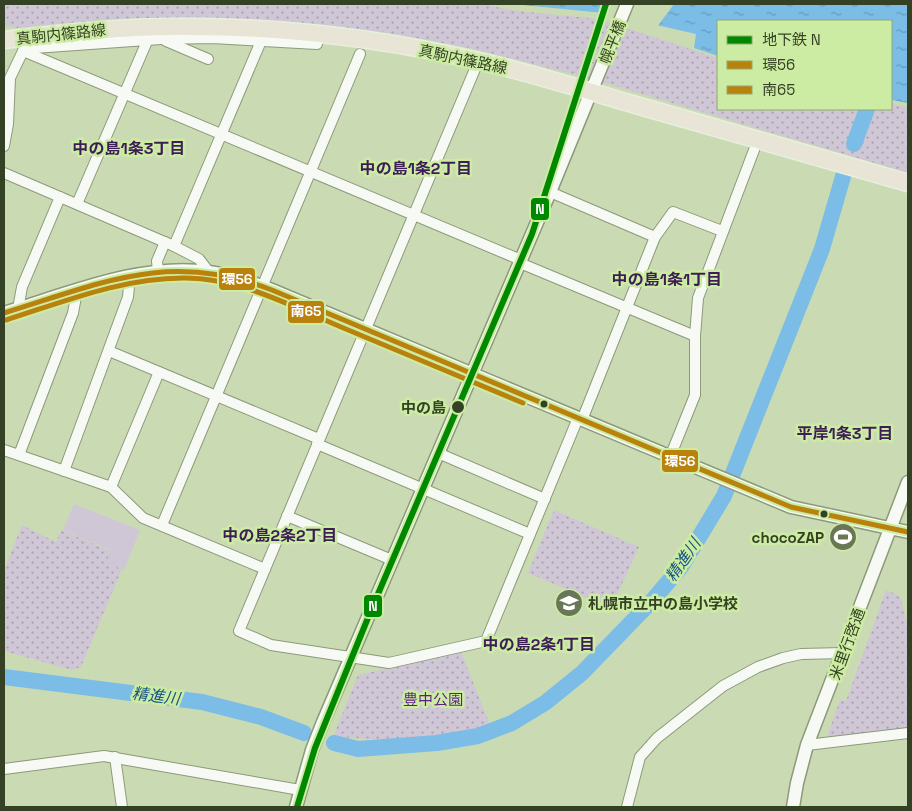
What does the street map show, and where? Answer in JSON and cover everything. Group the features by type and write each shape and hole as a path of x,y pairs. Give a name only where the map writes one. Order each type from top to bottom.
{"main road":[{"name":"真駒内篠路線","path":"4,40 91,30 176,26 263,30 348,38 435,52 594,86 908,183"}],"street":[{"name":"幌平橋","path":"296,807 312,750 521,261 627,4"},
{"path":"76,204 148,39"},
{"path":"4,146 8,124 7,78 23,51 34,48 148,39 317,44"},
{"path":"160,39 208,59"},
{"path":"158,271 157,261 170,244 221,135 261,41"},
{"path":"23,51 414,214 695,336"},
{"path":"162,525 360,54"},
{"path":"475,69 239,631 271,645 389,663 486,641 627,308 655,237 673,212 722,231"},
{"path":"670,457 694,395 698,298 754,150"},
{"path":"4,173 170,244 199,260 209,272"},
{"path":"550,192 655,237"},
{"path":"18,309 22,287 60,197"},
{"path":"4,314 130,276 158,271 209,272 263,286 790,507 908,532"},
{"path":"64,471 128,298 130,276"},
{"path":"18,455 73,313 77,291"},
{"path":"109,351 530,534"},
{"path":"111,487 159,372"},
{"path":"4,450 111,487 143,518 265,568"},
{"path":"438,453 545,499"},
{"name":"米里行啓通","path":"793,807 807,745 844,653 908,482"},
{"path":"287,516 392,560"},
{"path":"627,807 640,758 657,738 723,686 758,667 783,658 801,654 844,653"},
{"path":"807,745 908,733"},
{"path":"4,769 104,756 300,790"},
{"path":"115,757 122,807"}],"green space":[{"path":"4,4 480,4 519,11 599,19 717,58 717,110 892,110 892,103 908,108 908,173 581,76 469,48 382,32 209,17 113,19 17,28 4,25"},
{"path":"74,504 140,530 124,570 106,563 111,550 63,530"},
{"path":"554,510 639,547 611,608 528,573"},
{"path":"22,525 56,542 61,530 111,551 107,563 122,569 81,667 71,670 4,651 4,570"},
{"path":"886,590 900,596 908,626 908,728 829,737 828,734 840,700 846,701"},
{"name":"豊中公園","path":"461,652 490,725 445,739 408,741 333,737 358,675"}],"water":[{"path":"512,4 908,4 908,103 892,100 892,20 717,20 717,56 694,48 696,34 604,13"}],"pier":[{"path":"610,4 674,4 657,27 605,15"}],"waterway":[{"name":"精進川","path":"854,144 867,110"},
{"name":"精進川","path":"334,743 358,749 437,743 478,736 512,723 545,703 582,673 651,602 681,567 724,496 822,249 844,173"},
{"name":"精進川","path":"4,677 202,702 261,717 304,733"}],"metro line":[{"name":"N","path":"297,807 315,748 372,608 532,234 606,4"}],"transit line":[{"name":"環56","path":"4,313 73,291 136,275 168,272 201,272 235,278 272,290 791,507 908,532"},
{"name":"南65","path":"6,320 93,292 138,282 183,278 224,282 284,302 523,403"}],"place":[{"name":"中の島","path":"458,407"},
{"name":"chocoZAP","path":"843,537"},
{"name":"札幌市立中の島小学校","path":"569,603"}],"district":[{"name":"中の島1条3丁目","path":"129,148"},
{"name":"中の島1条2丁目","path":"416,168"},
{"name":"中の島1条1丁目","path":"667,279"},
{"name":"平岸1条3丁目","path":"845,433"},
{"name":"中の島2条2丁目","path":"280,535"},
{"name":"中の島2条1丁目","path":"539,644"}]}
